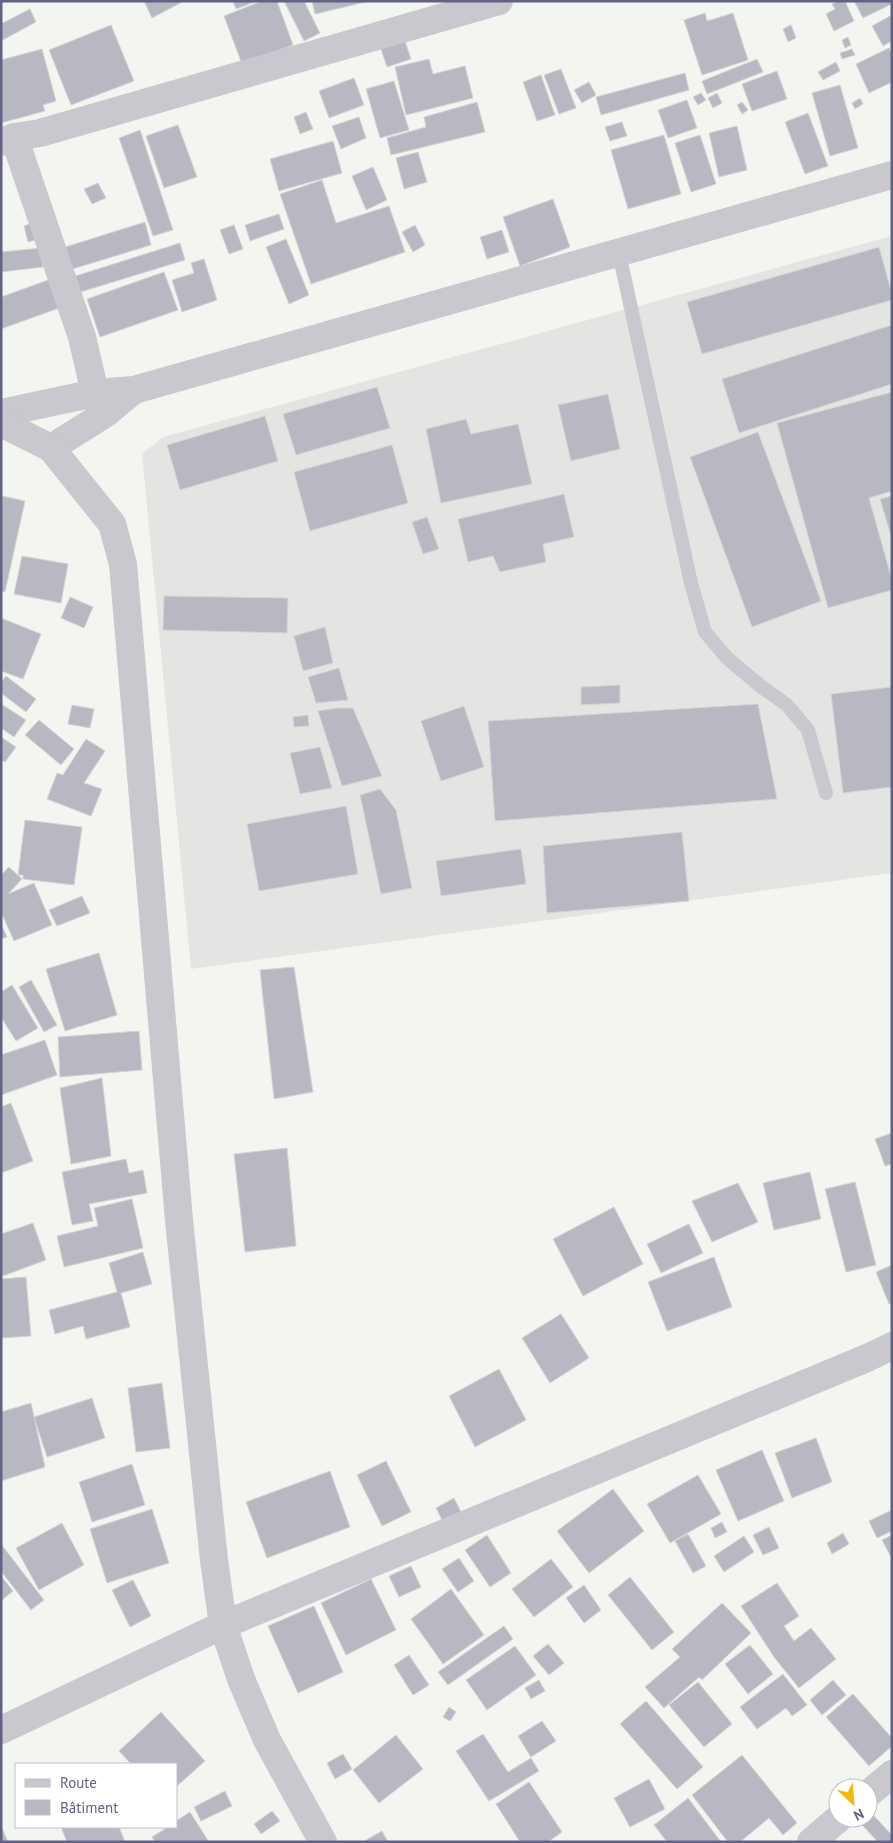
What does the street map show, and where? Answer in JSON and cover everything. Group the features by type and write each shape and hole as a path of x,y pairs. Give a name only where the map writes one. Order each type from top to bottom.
{"street":[{"path":"95,393 82,337 8,140 40,133 499,1"},
{"path":"1,413 95,393 134,390 892,174"},
{"path":"51,448 105,414 134,390"},
{"path":"1,423 51,448 112,524 123,564 179,1220 214,1560 223,1625 241,1679 267,1740 323,1842"},
{"path":"1,1730 223,1625 892,1346"},
{"path":"878,1786 892,1774"},
{"path":"811,1842 828,1827"}],"lane":[{"path":"619,253 691,583 704,632 727,658 787,705 808,730 826,793"}],"shaded area":[{"path":"892,236 892,873 191,969 142,454 163,437"}],"building":[{"path":"144,1 184,1 152,18"},
{"path":"233,1 257,1 236,9"},
{"path":"262,1 277,1 293,45 242,64 224,16"},
{"path":"284,1 304,1 320,33 304,41"},
{"path":"312,1 370,1 315,14"},
{"path":"838,1 845,1 854,21 834,31 826,14 835,9 832,4"},
{"path":"854,1 892,1 892,4 863,18"},
{"path":"30,9 36,22 1,41 1,24"},
{"path":"705,13 707,21 733,13 748,60 702,75 684,20"},
{"path":"892,15 892,41 883,46 872,26"},
{"path":"111,25 134,81 71,105 49,50"},
{"path":"791,25 796,38 788,42 783,29"},
{"path":"848,37 851,45 845,48 842,40"},
{"path":"404,38 411,59 387,67 380,46"},
{"path":"889,48 892,54 892,82 869,93 856,64"},
{"path":"42,49 56,101 43,105 45,111 1,123 1,60"},
{"path":"852,49 855,55 842,59 840,53"},
{"path":"429,59 433,74 465,66 473,98 406,115 395,67"},
{"path":"757,59 763,72 707,94 702,81"},
{"path":"836,62 840,71 823,80 818,72"},
{"path":"561,69 576,108 559,114 544,75"},
{"path":"777,71 787,99 752,111 742,84"},
{"path":"685,73 689,90 601,115 596,97"},
{"path":"541,75 555,115 537,121 523,82"},
{"path":"354,78 364,105 329,118 319,91"},
{"path":"394,81 409,130 380,138 366,89"},
{"path":"589,82 596,95 582,103 574,90"},
{"path":"840,85 858,148 830,156 812,93"},
{"path":"701,93 706,100 698,105 693,97"},
{"path":"717,93 722,103 713,108 708,98"},
{"path":"860,98 863,104 855,109 852,103"},
{"path":"687,100 697,128 668,138 658,110"},
{"path":"477,102 485,132 391,155 387,138 426,127 424,117"},
{"path":"742,102 748,110 742,114 737,105"},
{"path":"306,112 313,129 300,134 294,117"},
{"path":"808,113 828,166 805,174 785,122"},
{"path":"359,117 366,138 341,149 332,126"},
{"path":"622,122 627,136 610,141 605,127"},
{"path":"178,125 197,177 164,188 146,136"},
{"path":"737,126 747,170 719,177 709,133"},
{"path":"140,130 173,230 153,236 119,138"},
{"path":"664,135 681,194 628,209 611,150"},
{"path":"700,135 716,184 691,192 675,143"},
{"path":"333,141 342,173 279,191 270,159"},
{"path":"418,152 427,182 404,189 396,158"},
{"path":"373,167 387,200 366,210 352,176"},
{"path":"322,180 336,223 389,206 405,252 311,284 280,194"},
{"path":"98,183 106,198 92,204 84,189"},
{"path":"553,199 570,247 520,266 503,217"},
{"path":"279,214 284,229 250,241 245,225"},
{"path":"38,221 43,238 28,242 24,226"},
{"path":"145,222 151,245 66,271 59,249"},
{"path":"234,225 243,249 229,254 220,230"},
{"path":"415,225 425,245 413,252 402,232"},
{"path":"502,230 509,252 487,259 480,237"},
{"path":"286,239 309,295 289,304 266,247"},
{"path":"180,243 185,260 74,294 69,278"},
{"path":"879,247 892,300 702,354 687,302"},
{"path":"41,248 43,267 1,272 1,252"},
{"path":"204,259 217,300 182,312 172,280 194,273 191,263"},
{"path":"164,272 178,310 100,337 87,299"},
{"path":"51,279 62,307 1,329 1,297"},
{"path":"892,325 892,384 739,433 722,379"},
{"path":"377,387 390,428 296,455 283,414"},
{"path":"892,392 892,491 869,498 892,580 892,590 828,608 777,423"},
{"path":"608,394 620,449 571,461 558,405"},
{"path":"265,416 278,461 180,490 167,445"},
{"path":"466,419 471,434 518,424 532,484 441,503 426,429"},
{"path":"758,432 821,601 752,627 690,457"},
{"path":"392,445 408,503 310,531 294,472"},
{"path":"564,494 574,537 543,544 546,562 500,572 493,556 468,562 458,519"},
{"path":"2,496 25,501 5,592 1,591"},
{"path":"892,496 892,539 880,499"},
{"path":"427,517 439,549 423,554 412,522"},
{"path":"22,556 68,564 61,603 14,594"},
{"path":"164,596 288,598 287,633 163,630"},
{"path":"70,597 93,607 84,628 61,618"},
{"path":"1,618 41,634 23,679 1,671"},
{"path":"325,627 333,663 303,671 294,636"},
{"path":"339,668 348,700 316,703 308,677"},
{"path":"6,676 36,699 26,712 1,693 1,682"},
{"path":"620,685 620,703 581,705 581,687"},
{"path":"892,687 892,787 843,793 831,694"},
{"path":"1,704 26,720 14,737 1,728"},
{"path":"758,704 777,799 495,821 488,721"},
{"path":"72,705 94,709 90,728 68,724"},
{"path":"464,706 484,767 441,781 421,721"},
{"path":"353,708 382,776 342,786 318,711"},
{"path":"308,715 309,726 294,727 293,717"},
{"path":"39,720 74,749 61,765 25,735"},
{"path":"1,737 16,747 5,762 1,760"},
{"path":"86,739 105,751 84,783 102,789 91,816 47,799 57,773 63,775"},
{"path":"320,747 332,788 300,794 290,753"},
{"path":"380,789 396,810 412,888 381,894 360,795"},
{"path":"346,806 358,874 259,891 247,824"},
{"path":"25,820 82,827 74,885 23,879 23,875 18,875"},
{"path":"682,832 689,901 547,913 543,846"},
{"path":"521,849 526,884 441,896 436,861"},
{"path":"9,867 22,879 8,894 34,883 52,925 14,941 1,912 1,875"},
{"path":"82,896 90,913 57,926 49,910"},
{"path":"1,924 7,937 1,939"},
{"path":"99,953 117,1015 65,1031 46,969"},
{"path":"294,967 313,1092 274,1099 260,970"},
{"path":"31,980 57,1025 44,1032 19,987"},
{"path":"12,985 38,1028 16,1041 1,1017 1,992"},
{"path":"139,1031 142,1070 60,1077 58,1037"},
{"path":"45,1040 57,1075 1,1095 1,1055"},
{"path":"102,1078 111,1156 71,1164 60,1088"},
{"path":"11,1103 33,1161 1,1173 1,1107"},
{"path":"892,1133 892,1164 885,1166 875,1139"},
{"path":"287,1148 296,1246 245,1252 234,1154"},
{"path":"126,1159 129,1173 143,1170 147,1193 89,1204 93,1221 72,1225 62,1172"},
{"path":"810,1172 821,1219 774,1230 763,1183"},
{"path":"855,1182 876,1265 846,1272 825,1189"},
{"path":"738,1183 758,1222 712,1242 692,1201"},
{"path":"132,1199 143,1248 64,1267 57,1236 98,1226 94,1208"},
{"path":"614,1207 643,1264 583,1296 553,1239"},
{"path":"33,1223 46,1260 3,1276 1,1271 1,1234"},
{"path":"689,1224 703,1253 661,1273 647,1244"},
{"path":"143,1252 152,1284 121,1293 130,1327 86,1339 83,1326 55,1334 49,1310 117,1292 109,1263"},
{"path":"714,1257 732,1307 667,1331 648,1282"},
{"path":"892,1265 892,1303 889,1304 876,1272"},
{"path":"26,1277 31,1336 1,1338 1,1279"},
{"path":"561,1314 589,1358 550,1383 522,1338"},
{"path":"499,1369 526,1420 475,1447 449,1396"},
{"path":"162,1383 170,1448 136,1452 128,1388"},
{"path":"92,1398 105,1438 47,1457 34,1417"},
{"path":"31,1403 45,1467 1,1481 1,1412"},
{"path":"816,1438 832,1482 792,1498 775,1453"},
{"path":"762,1450 784,1501 738,1521 716,1470"},
{"path":"386,1461 411,1512 382,1526 357,1475"},
{"path":"132,1464 145,1505 92,1522 79,1482"},
{"path":"330,1471 350,1527 267,1558 246,1502"},
{"path":"698,1475 721,1514 670,1543 647,1504"},
{"path":"613,1489 644,1531 589,1573 557,1531"},
{"path":"454,1498 461,1512 443,1522 436,1508"},
{"path":"152,1509 169,1563 107,1583 90,1529"},
{"path":"892,1510 892,1531 877,1538 869,1521"},
{"path":"722,1522 727,1532 715,1538 711,1528"},
{"path":"62,1523 84,1565 39,1590 16,1548"},
{"path":"769,1527 779,1548 763,1555 753,1535"},
{"path":"843,1533 849,1544 832,1554 827,1543"},
{"path":"688,1534 706,1566 693,1573 675,1541"},
{"path":"487,1535 511,1573 490,1587 465,1550"},
{"path":"892,1535 892,1559 882,1540"},
{"path":"744,1536 754,1552 724,1572 714,1556"},
{"path":"1,1544 44,1600 31,1610 1,1571"},
{"path":"459,1558 474,1581 458,1592 442,1569"},
{"path":"551,1559 573,1587 534,1617 512,1589"},
{"path":"411,1566 421,1587 399,1597 389,1576"},
{"path":"1,1576 13,1591 1,1601"},
{"path":"630,1577 674,1632 652,1650 608,1595"},
{"path":"371,1579 396,1630 346,1655 321,1603"},
{"path":"133,1580 151,1616 130,1627 112,1590"},
{"path":"777,1583 799,1616 784,1626 794,1641 811,1628 836,1659 799,1688 774,1657 741,1606"},
{"path":"584,1585 601,1610 584,1623 566,1598"},
{"path":"451,1589 484,1635 443,1664 411,1619"},
{"path":"722,1603 751,1633 702,1680 699,1677 664,1708 645,1687 680,1657 672,1649"},
{"path":"314,1606 343,1672 298,1693 268,1626"},
{"path":"504,1626 513,1639 448,1685 438,1672"},
{"path":"548,1644 564,1663 549,1675 533,1656"},
{"path":"750,1645 773,1674 748,1694 725,1664"},
{"path":"515,1646 536,1675 487,1710 466,1680"},
{"path":"409,1655 429,1685 413,1695 394,1665"},
{"path":"783,1674 807,1705 792,1716 786,1708 757,1729 740,1707"},
{"path":"539,1680 545,1691 531,1699 525,1688"},
{"path":"833,1680 846,1695 822,1715 810,1700"},
{"path":"698,1682 732,1724 704,1747 669,1705"},
{"path":"853,1694 892,1738 892,1746 869,1766 826,1717"},
{"path":"646,1701 703,1767 677,1789 620,1724"},
{"path":"449,1707 456,1712 450,1721 443,1717"},
{"path":"161,1712 205,1761 178,1785 178,1763 130,1763 119,1751"},
{"path":"542,1721 556,1741 531,1757 518,1736"},
{"path":"483,1734 508,1772 531,1758 539,1771 489,1801 456,1751"},
{"path":"396,1735 423,1769 379,1803 353,1770"},
{"path":"343,1754 352,1769 335,1779 327,1763"},
{"path":"742,1755 797,1823 783,1835 769,1818 740,1842 728,1842 692,1795"},
{"path":"649,1779 665,1809 630,1827 614,1798"},
{"path":"529,1782 562,1832 548,1842 520,1842 496,1804"},
{"path":"225,1791 232,1806 201,1821 194,1807"},
{"path":"688,1798 721,1842 667,1842 654,1825"},
{"path":"272,1811 280,1821 261,1834 254,1824"},
{"path":"190,1812 209,1842 155,1842 152,1837 166,1828 178,1828 178,1820"},
{"path":"878,1820 892,1835 892,1842 878,1842 865,1828 878,1828"},
{"path":"1,1826 8,1842 1,1842"},
{"path":"61,1828 119,1828 125,1842 67,1842"},
{"path":"382,1831 388,1842 367,1842 366,1840"}]}
